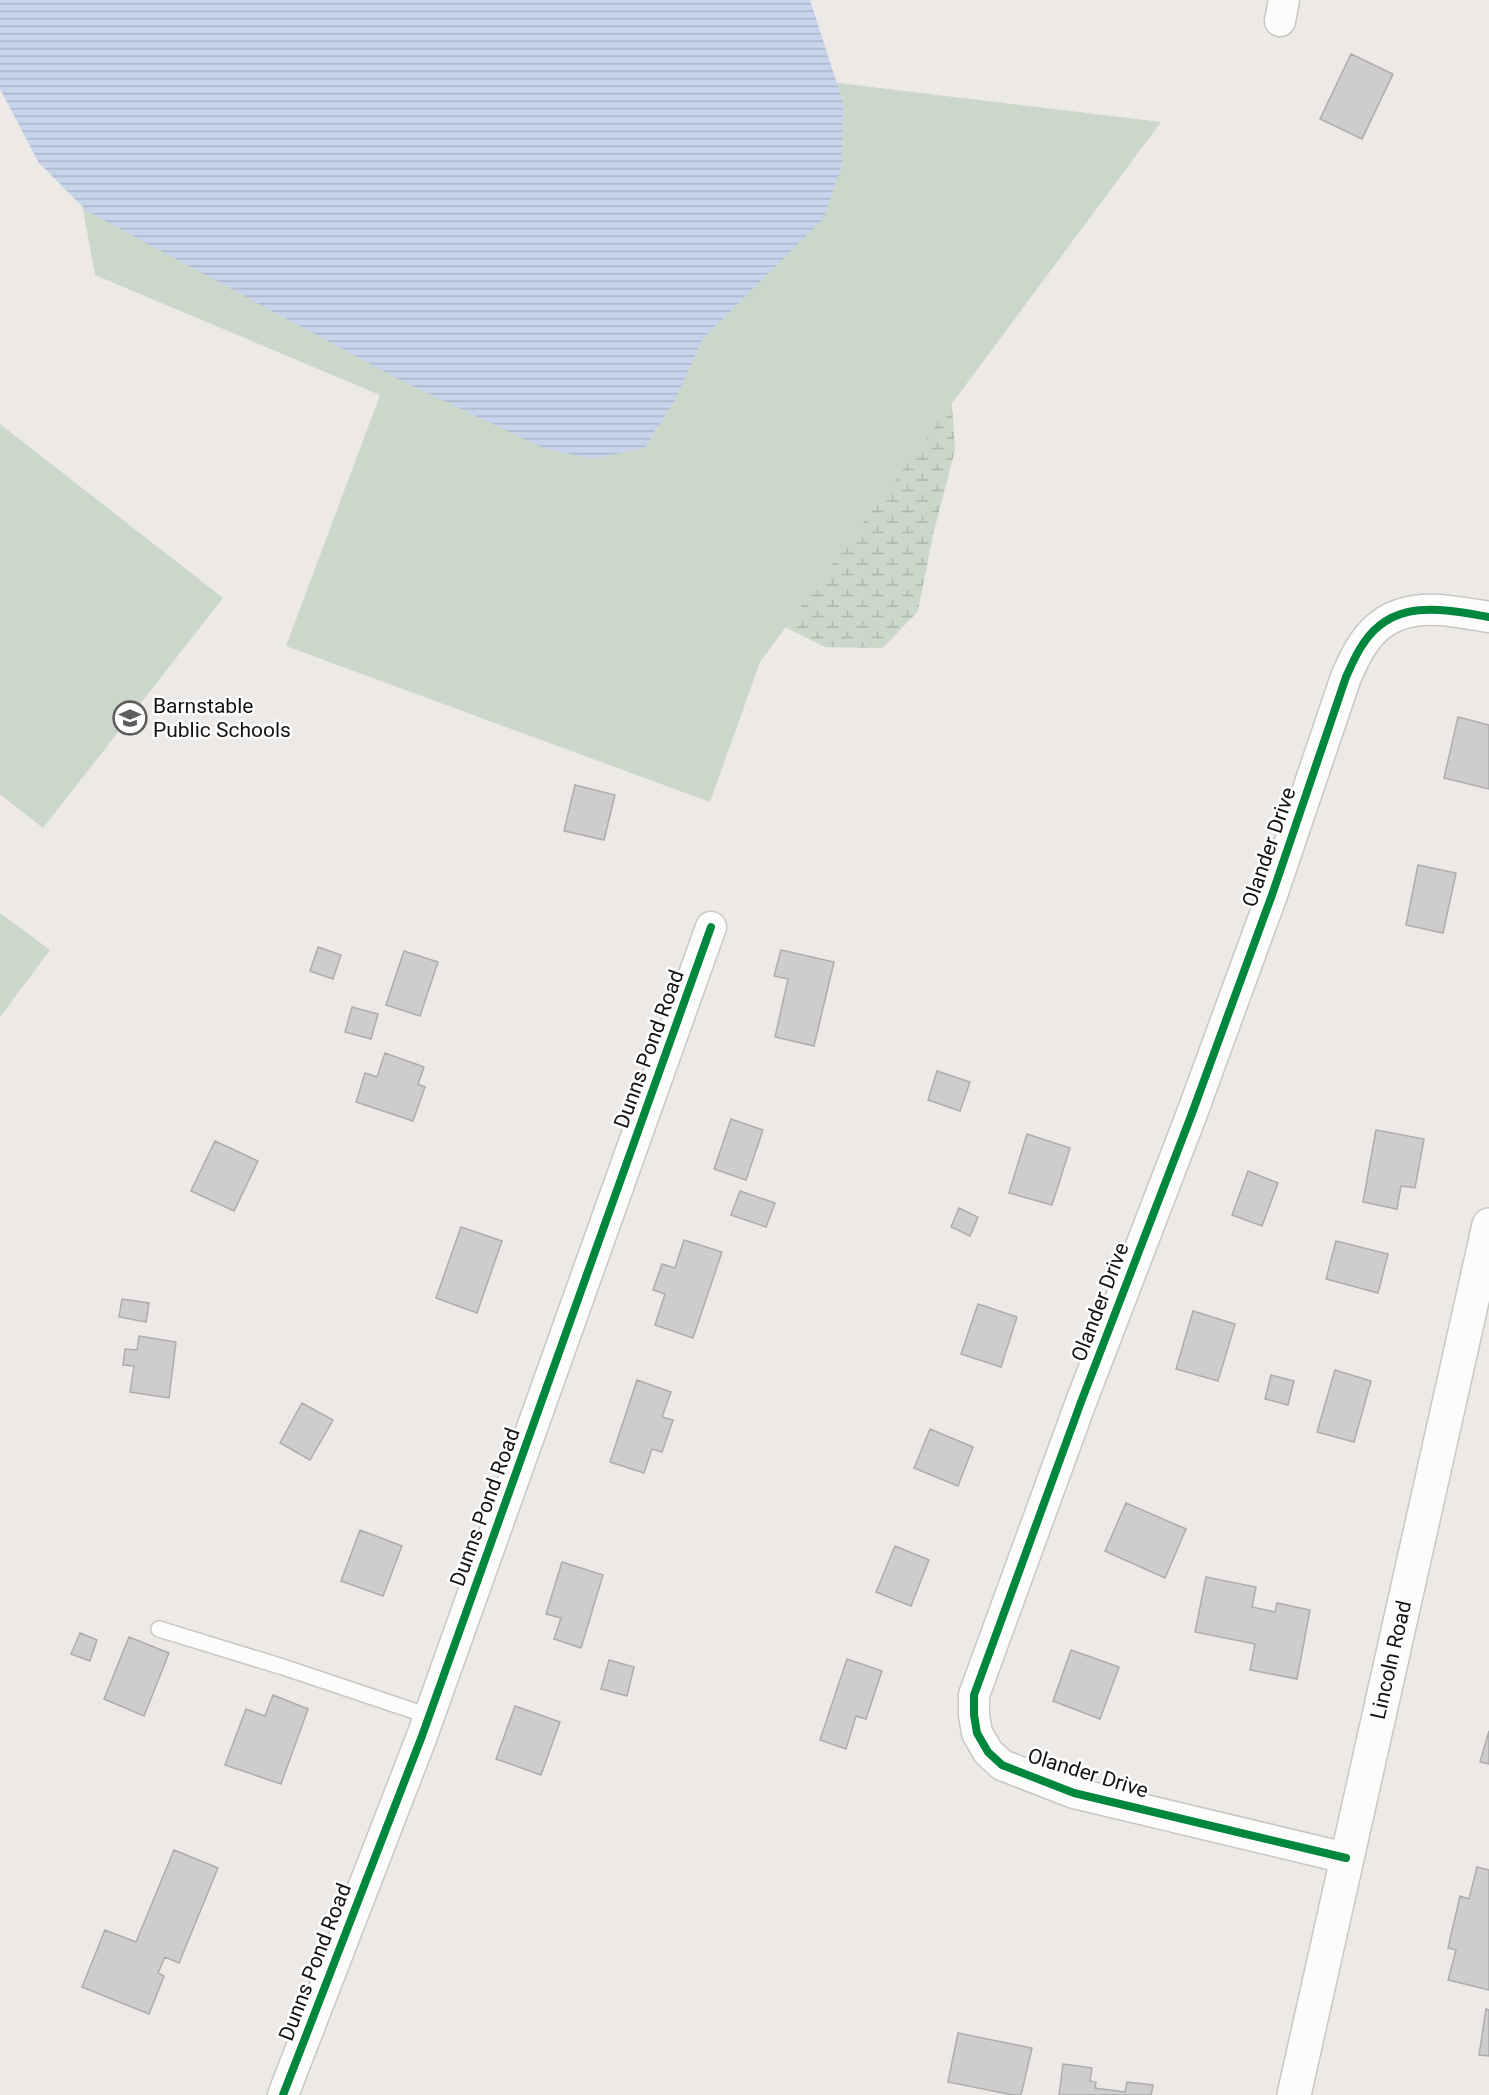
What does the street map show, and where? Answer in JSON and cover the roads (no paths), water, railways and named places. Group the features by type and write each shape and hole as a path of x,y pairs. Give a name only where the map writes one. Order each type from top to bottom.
{"street":[{"name":"Olander Drive","path":"1346,1858 1074,1793 1002,1765 988,1752 977,1733 974,1695 1081,1402 1252,951 1346,677 1362,645 1373,631 1385,621 1405,612 1428,609 1489,617"},
{"name":"Dunns Pond Road","path":"283,2095 429,1716 711,927"},
{"name":"Lincoln Road","path":"1294,2095 1489,1224"}],"lane":[{"path":"159,1629 283,1667 429,1716"}],"water":[{"path":"0,0 810,0 843,102 842,164 824,218 703,338 675,400 644,448 592,459 543,448 400,380 87,211 39,163 0,89"}],"place":[{"name":"Barnstable Public Schools","path":"130,718"}]}
